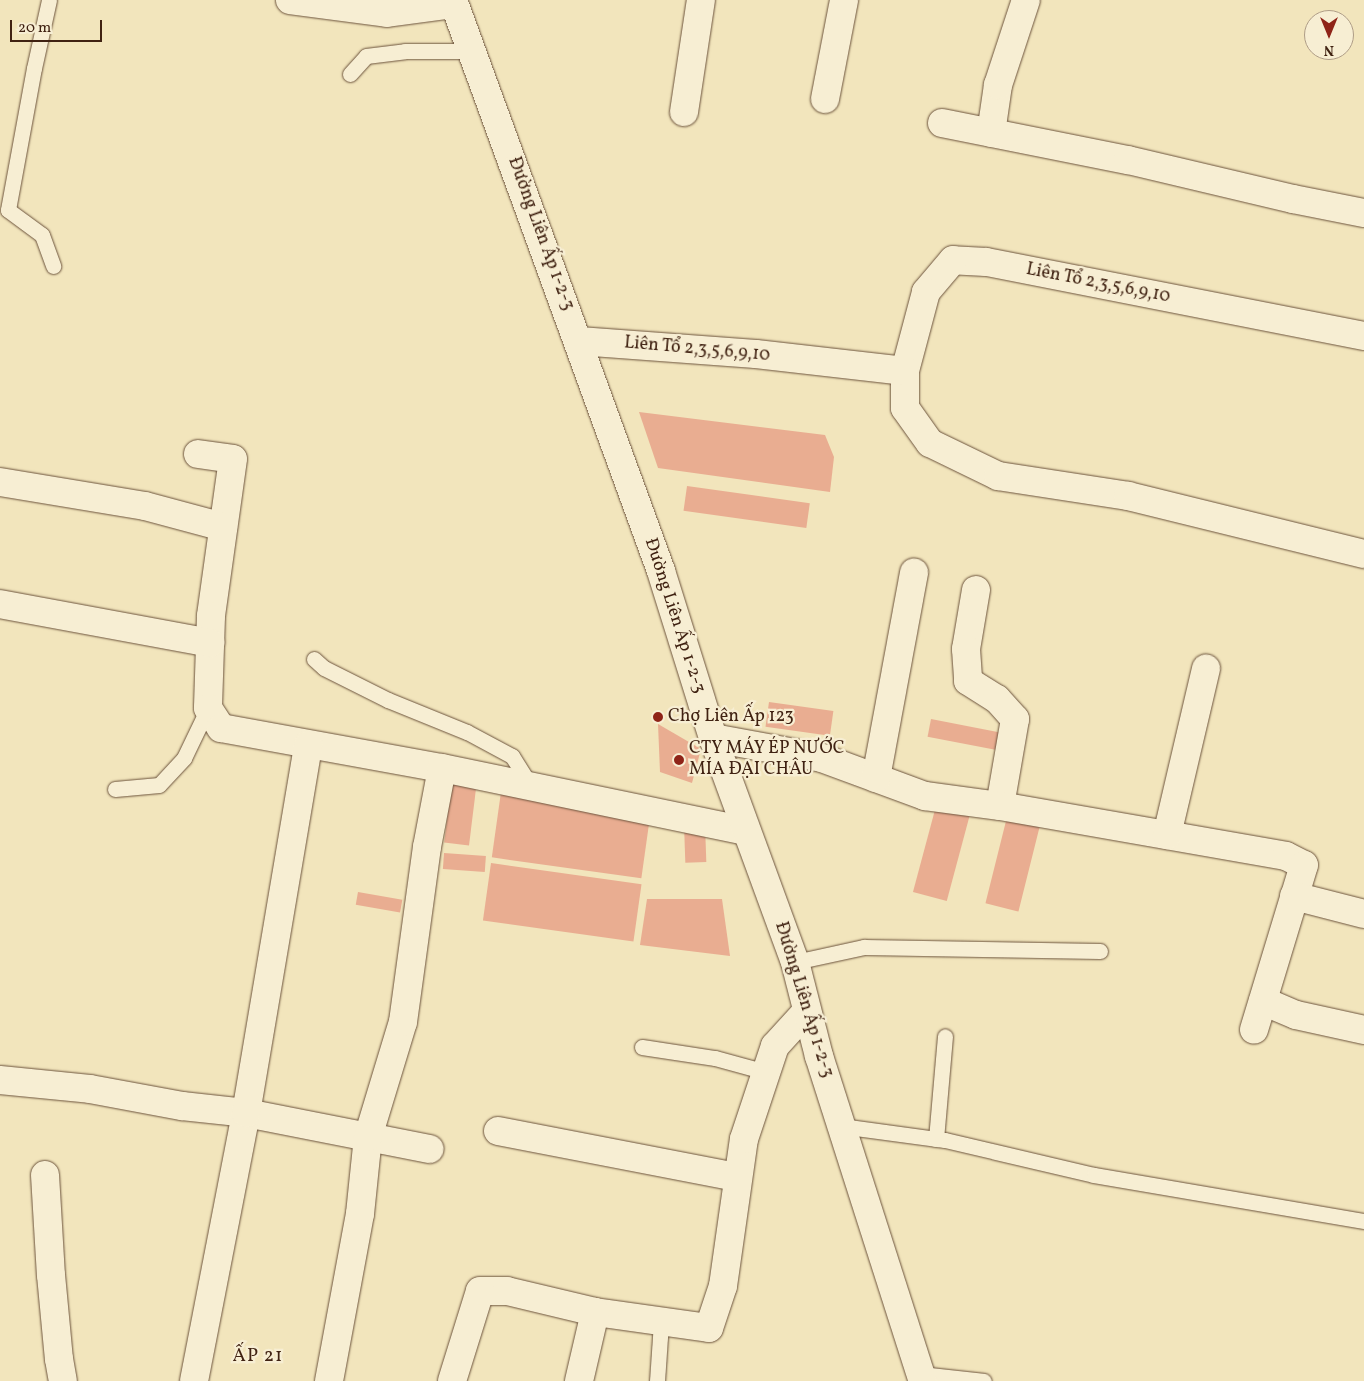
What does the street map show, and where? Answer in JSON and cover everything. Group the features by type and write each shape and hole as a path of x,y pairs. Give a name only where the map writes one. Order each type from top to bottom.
{"street":[{"path":"290,0 387,13 454,2"},
{"path":"684,112 701,0"},
{"path":"825,99 844,0"},
{"path":"991,133 998,85 1026,0"},
{"name":"Đường Liên Ấp 1-2-3","path":"454,2 579,340 661,571 713,738 795,962 806,1012 922,1378"},
{"path":"942,123 1128,160 1293,199 1364,213"},
{"name":"Liên Tổ 2,3,5,6,9,10","path":"1364,336 986,262 953,260 926,292 906,371 906,408 930,443 998,476 1128,496 1364,554"},
{"name":"Liên Tổ 2,3,5,6,9,10","path":"579,340 756,354 906,371"},
{"path":"198,454 232,459 211,616 208,708 221,728 530,785 746,831"},
{"path":"0,482 145,506 223,527"},
{"path":"876,778 914,572"},
{"path":"976,590 966,649 968,681 997,699 1015,719 1000,806"},
{"path":"0,604 210,643"},
{"path":"1167,835 1206,669"},
{"path":"713,738 822,758 925,796 1000,806 1286,856 1304,865 1302,877 1294,896 1254,1030"},
{"path":"194,1381 246,1114 308,745"},
{"path":"329,1381 360,1214 368,1138 403,1022 427,847 442,768"},
{"path":"1294,896 1364,914"},
{"path":"1263,1001 1296,1015 1364,1030"},
{"path":"452,1381 480,1290 507,1290 595,1312 661,1323 709,1328 723,1286 744,1139 775,1046 806,1012"},
{"path":"0,1080 90,1089 182,1106 246,1114 430,1149"},
{"path":"498,1131 738,1177"},
{"path":"45,1175 51,1275 63,1381"},
{"path":"579,1381 595,1312"}],"lane":[{"path":"49,0 34,68 8,210 42,235 53,266"},
{"path":"350,74 366,56 404,51 473,51"},
{"path":"314,659 324,668 388,700 467,732 512,756 530,785"},
{"path":"116,789 159,785 184,758 208,708"},
{"path":"795,962 864,947 1100,951"},
{"path":"936,1139 945,1036"},
{"path":"642,1047 715,1058 766,1072"},
{"path":"841,1126 936,1139 1094,1175 1364,1221"},
{"path":"657,1381 661,1323"},
{"path":"922,1378 984,1381"}],"building":[{"path":"639,412 825,435 834,457 830,492 658,468"},
{"path":"687,486 810,503 806,528 684,511"},
{"path":"769,702 833,711 830,736 766,727"},
{"path":"931,719 1003,733 999,751 928,737"},
{"name":"CTY MÁY ÉP NƯỚC MÍA ĐẠI CHÂU","path":"658,724 701,749 692,783 660,772"},
{"path":"452,779 477,782 469,846 444,843"},
{"path":"501,792 651,813 641,878 492,857"},
{"path":"936,806 970,815 947,901 913,892"},
{"path":"1007,817 1040,825 1018,912 985,903"},
{"path":"705,824 706,862 685,863 684,825"},
{"path":"444,853 486,856 485,872 443,869"},
{"path":"491,863 642,884 633,942 483,920"},
{"path":"358,892 402,900 400,913 356,905"},
{"path":"647,899 722,899 730,956 640,945"}],"place":[{"name":"Chợ Liên Ấp 123","path":"658,717"},
{"name":"CTY MÁY ÉP NƯỚC MÍA ĐẠI CHÂU","path":"679,760"}],"district":[{"name":"ẤP 21","path":"258,1357"}]}
